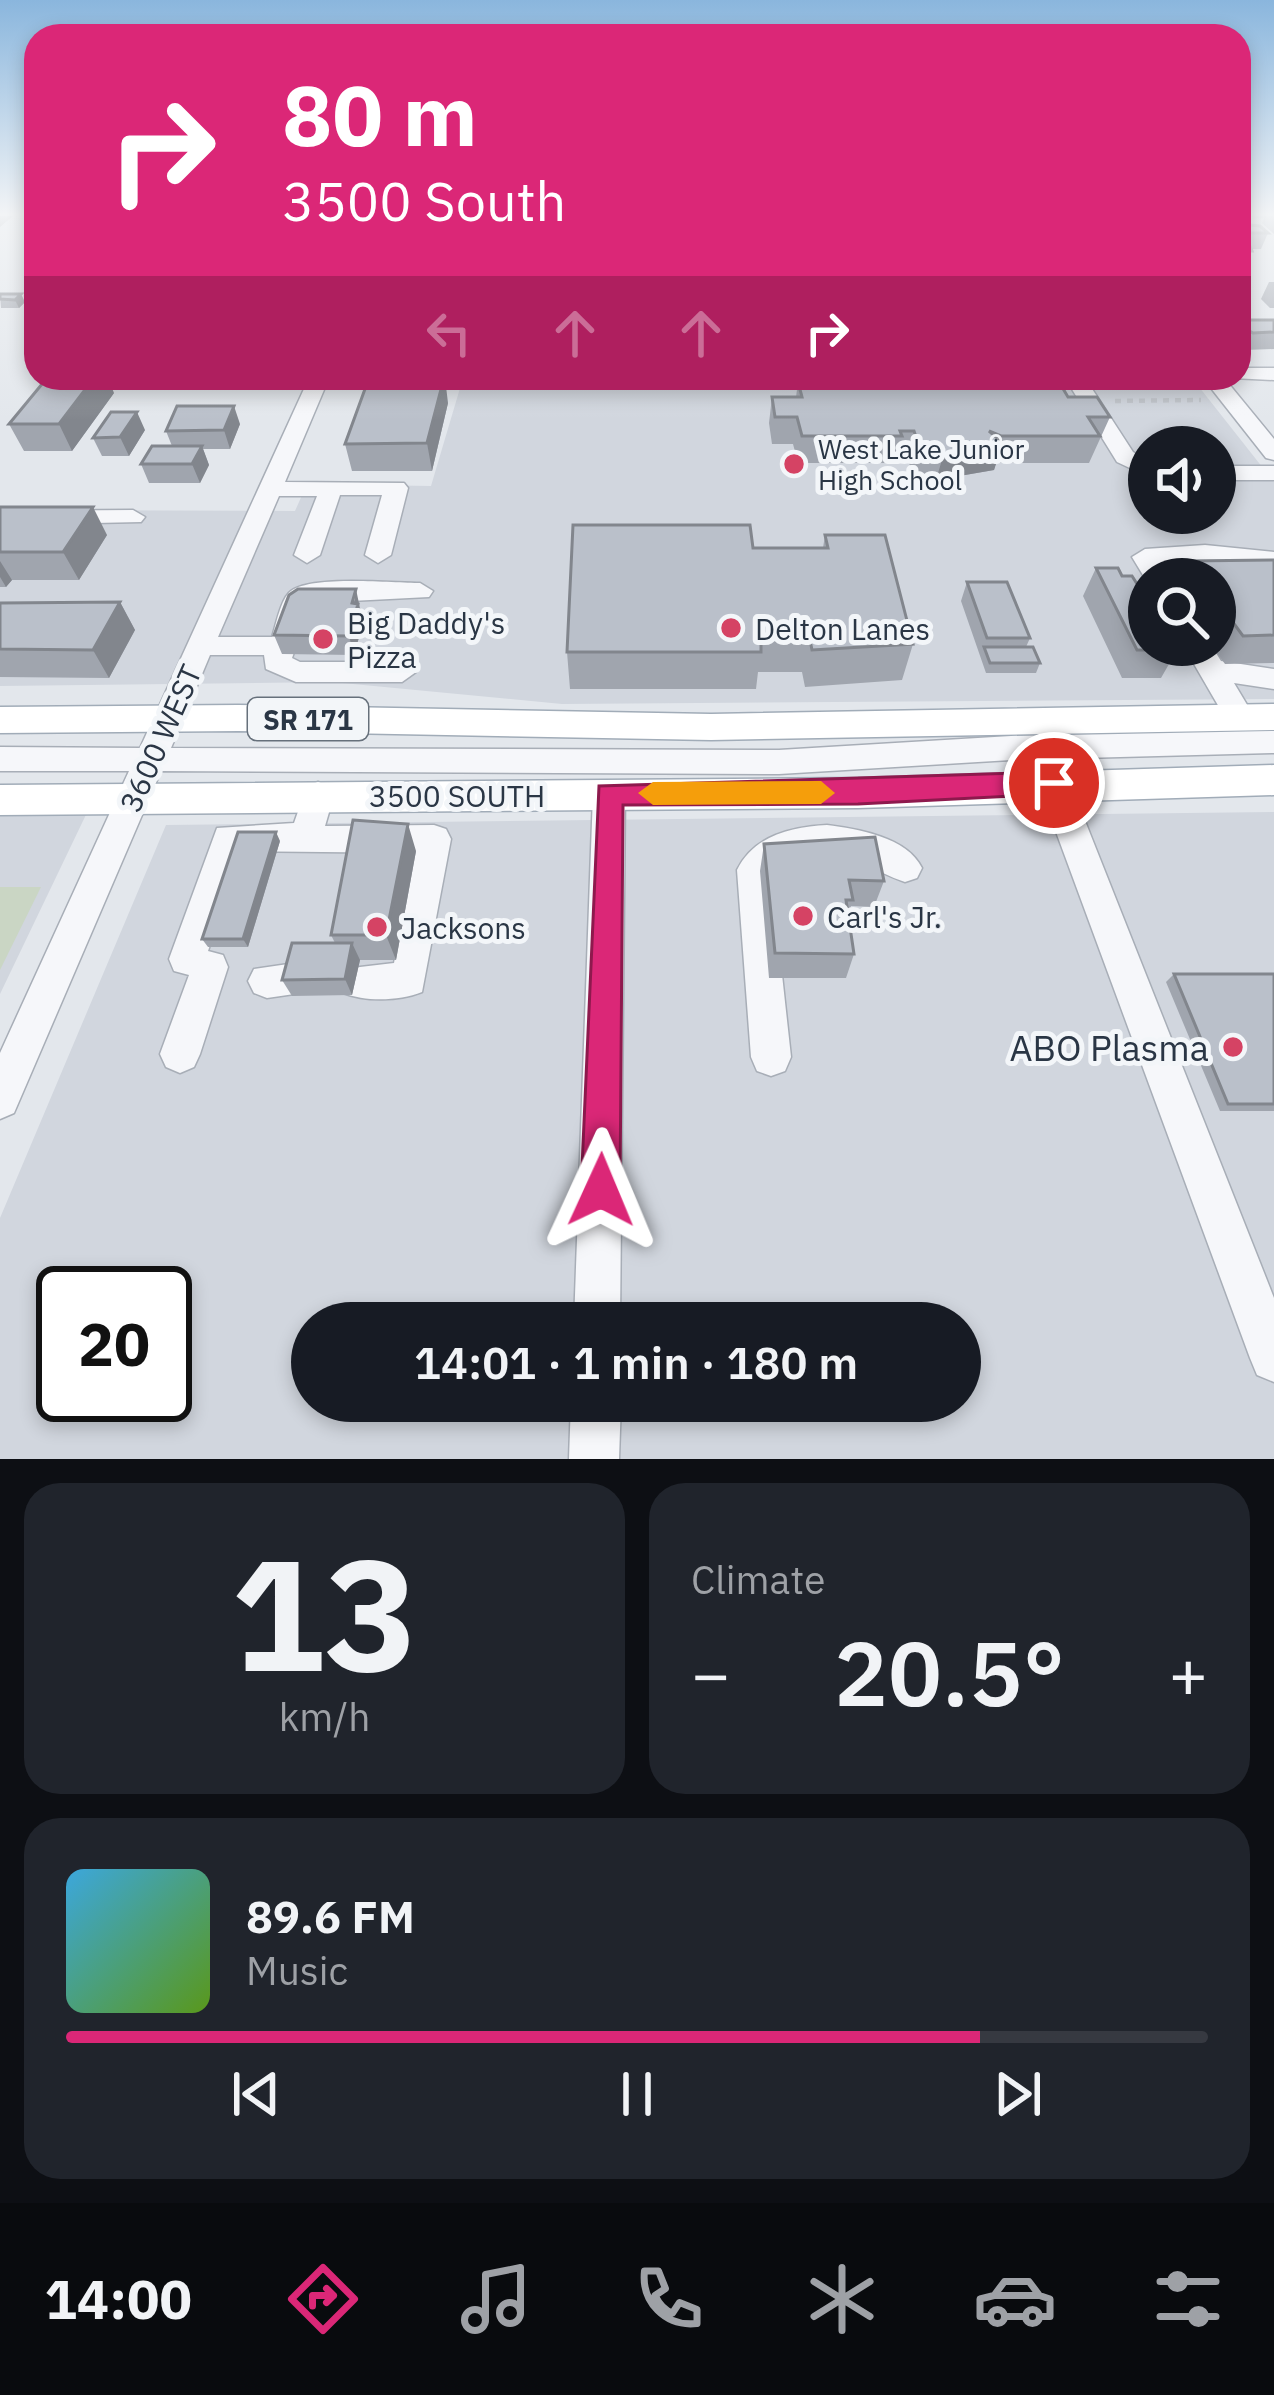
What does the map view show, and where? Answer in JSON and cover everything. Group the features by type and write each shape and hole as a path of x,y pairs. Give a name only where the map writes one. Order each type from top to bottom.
{"main road":[{"name":"SR 171","path":"0,721 169,718 711,728 1257,717"},
{"name":"3500 SOUTH","path":"0,800 858,793 1274,779"}],"street":[{"name":"3600 WEST","path":"0,1099 314,390"},
{"path":"1083,390 1128,460"},
{"path":"1223,390 1274,453"},
{"path":"1236,473 1274,473"},
{"path":"270,489 396,488 378,555"},
{"path":"307,555 331,489"},
{"path":"0,518 133,518"},
{"path":"1146,558 1205,553 1274,560"},
{"path":"402,672 284,670 276,662 295,604 308,594 420,591"},
{"path":"201,646 279,646"},
{"path":"1212,666 1257,717"},
{"path":"1231,666 1274,680"},
{"path":"0,759 779,762 1011,748 1274,742"},
{"path":"1054,783 1274,1358"},
{"path":"598,1302 609,794"},
{"path":"306,838 318,795"},
{"path":"180,1054 229,838 434,839 409,980 356,981"},
{"path":"771,1057 754,870 767,851 787,842 859,842 872,844 905,868"},
{"path":"595,1459 596,1422"}],"path":[{"path":"1104,401 1201,400"}],"shaded area":[{"path":"459,390 1201,390 1230,426 1128,426 1128,534 1236,534 1236,434 1274,482 1274,699 562,704 332,682 0,686 0,510 295,511 307,484 431,486"},
{"path":"94,798 0,994 0,799"},
{"path":"1274,812 1274,1459 0,1459 0,1218 166,825"}],"green space":[{"path":"0,887 41,887 0,970"}],"building":[{"path":"0,294 21,294 15,300 0,299"},
{"path":"1251,320 1274,320 1274,332 1253,333"},
{"path":"37,390 85,390 59,424 9,424"},
{"path":"365,390 441,390 427,443 345,444"},
{"path":"800,390 1064,390 1068,397 1097,397 1110,417 1088,417 1100,436 1001,436 989,431 1003,443 921,452 914,431 900,431 902,436 802,436 797,417 775,417 772,397 802,397"},
{"path":"177,406 234,406 224,430 166,431"},
{"path":"111,412 137,412 120,437 93,438"},
{"path":"152,446 202,446 192,464 141,464"},
{"path":"0,507 93,507 63,552 0,552"},
{"name":"Delton Lanes","path":"573,525 750,525 753,548 828,548 825,535 885,535 913,644 812,650 809,635 761,635 761,652 567,652"},
{"path":"1236,560 1274,560 1274,635 1243,636 1236,626"},
{"path":"1096,568 1118,568 1122,576 1128,576 1128,632"},
{"path":"967,582 1007,582 1030,638 987,638"},
{"path":"298,589 356,589 352,603 358,604 349,636 274,635 289,595"},
{"path":"120,602 93,650 0,649 0,603"},
{"path":"984,647 1033,647 1040,663 990,663"},
{"path":"353,820 408,824 386,935 331,935"},
{"path":"238,832 276,832 243,939 202,939"},
{"name":"Carl's Jr.","path":"875,837 884,881 849,880 853,900 846,900 854,954 775,953 764,844"},
{"path":"292,943 352,943 345,979 282,980"},
{"name":"ABO Plasma","path":"1174,974 1274,974 1274,1104 1228,1104"}],"slow traffic":[{"path":"653,793 821,793"}],"place":[{"name":"West Lake Junior High School","path":"794,464"},
{"name":"Delton Lanes","path":"731,628"},
{"name":"Big Daddy's Pizza","path":"323,639"},
{"name":"Carl's Jr.","path":"803,916"},
{"name":"Jacksons","path":"377,927"},
{"name":"ABO Plasma","path":"1233,1047"}],"route":[{"path":"601,1190 609,794 858,793 1054,783"}]}
